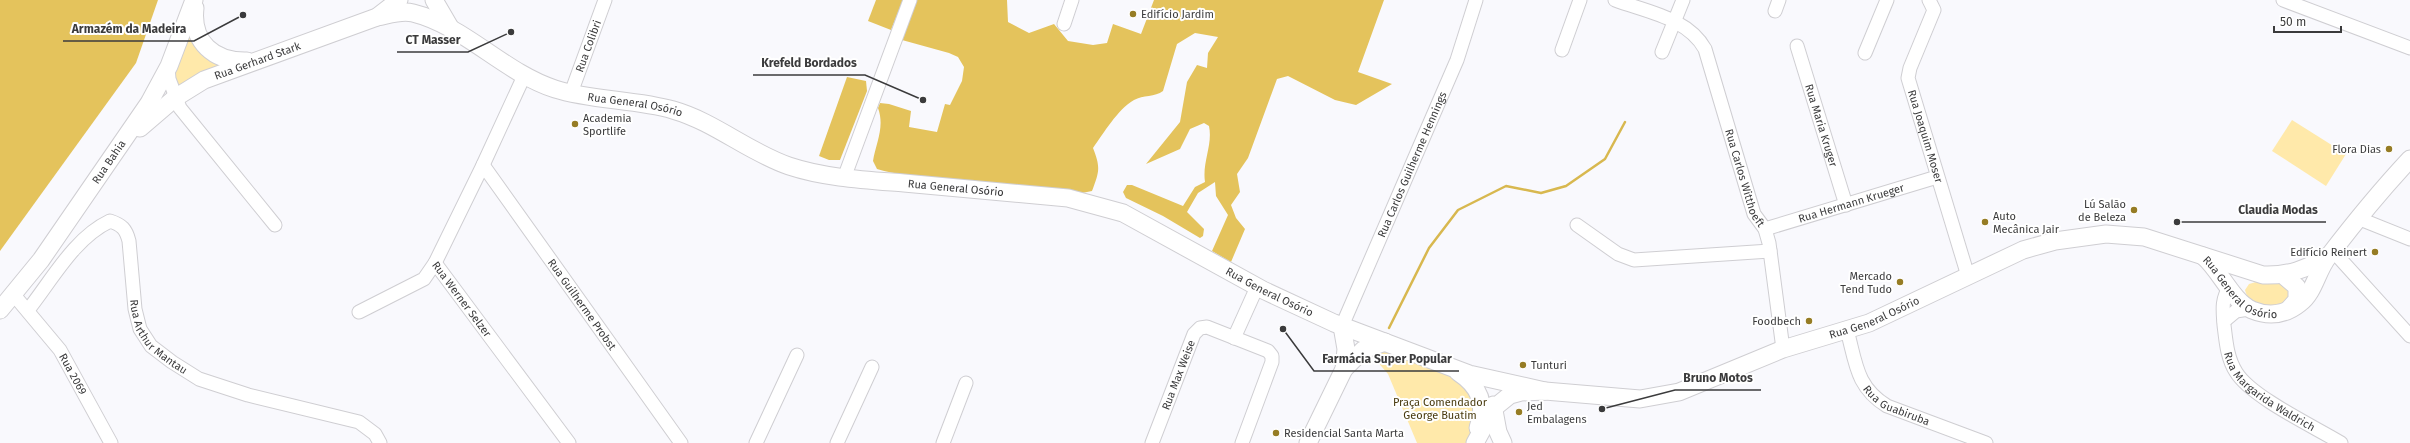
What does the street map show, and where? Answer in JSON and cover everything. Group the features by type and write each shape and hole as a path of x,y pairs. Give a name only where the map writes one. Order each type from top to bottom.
{"main road":[{"path":"195,0 193,18 196,32 204,46 222,58 256,60"},
{"name":"Rua Bahia","path":"0,310 14,296 41,260 126,140 149,104 168,67 195,0"},
{"name":"Rua General Osório","path":"434,0 442,17 453,31"},
{"name":"Rua Gerhard Stark","path":"126,140 175,98 204,80 377,17 395,1"},
{"name":"Rua General Osório","path":"377,17 398,12 412,13 453,31 524,76 571,93 674,110 703,121 789,166 844,178 1068,198 1098,204 1123,212 1158,230 1257,287 1342,326 1461,372 1545,391"},
{"name":"Rua General Osório","path":"2199,253 2216,268 2239,294 2269,315 2288,311 2306,297 2331,253 2410,159"},
{"name":"Rua General Osório","path":"1474,443 1494,408 1510,395 1521,392 1545,391 1640,399 1655,398 1679,392 1733,368 1783,349 1847,330 1882,317 2023,250 2083,235 2119,234 2144,237 2199,253 2263,275 2283,275 2312,266 2331,253"},
{"path":"2239,294 2263,275"},
{"path":"2283,275 2297,287 2298,294 2297,300 2288,311"},
{"path":"1342,326 1346,349 1344,369"},
{"path":"1308,443 1344,369 1363,350 1385,342"},
{"path":"1461,372 1486,390 1494,408 1498,432 1503,443"},
{"name":"Rua General Osório","path":"1461,372 1474,385 1482,400 1480,422 1474,443"}],"street":[{"name":"Rua Colibri","path":"571,93 605,0"},
{"path":"844,178 910,0"},
{"path":"1064,24 1072,0"},
{"name":"Rua Carlos Guilherme Hennings","path":"1342,326 1457,60 1476,0"},
{"path":"1562,50 1580,0"},
{"name":"Rua Carlos Witthoeft","path":"1615,0 1674,21 1690,30 1699,38 1705,49 1754,214 1765,229 1770,251 1783,349"},
{"path":"1662,52 1683,0"},
{"path":"1865,53 1887,0"},
{"name":"Rua Joaquim Moser","path":"1929,0 1934,10 1910,68 1908,78 1968,276"},
{"path":"2283,0 2410,48"},
{"name":"Rua Maria Kruger","path":"1797,46 1846,205"},
{"path":"168,67 169,79 180,108 275,225"},
{"name":"Rua Werner Selzer","path":"524,76 483,165 435,263 569,443"},
{"name":"Rua Guilherme Probst","path":"483,165 681,443"},
{"name":"Rua Hermann Krueger","path":"1765,229 1937,177"},
{"path":"2360,219 2410,239"},
{"name":"Rua Arthur Mantau","path":"28,310 54,273 96,228 110,222 119,224 126,231 129,241 135,309 140,329 151,346 172,362 199,379 248,395 359,422 375,434 380,443"},
{"path":"1577,225 1618,254 1634,260 1770,251"},
{"path":"2331,253 2410,336"},
{"path":"41,260 54,273"},
{"path":"360,312 413,287 424,279 435,263"},
{"path":"1242,443 1272,362 1272,356 1268,351 1234,338 1257,287"},
{"path":"2224,322 2236,311 2239,294"},
{"name":"Rua Margarida Waldrich","path":"2239,294 2223,302 2226,346 2236,372 2255,392 2341,443"},
{"name":"Rua 2069","path":"14,296 28,310 60,350 112,443"},
{"name":"Rua Max Weise","path":"1152,443 1194,334 1200,328 1207,327 1234,338"},
{"name":"Rua Guabiruba","path":"1847,330 1862,383 1874,399 1887,406 1986,443"},
{"path":"756,443 798,355"},
{"path":"837,443 872,367"},
{"path":"943,443 966,383"}],"green space":[{"path":"189,32 222,65 177,86 175,75"},
{"path":"2292,120 2346,154 2326,186 2272,151"},
{"path":"2256,282 2283,283 2293,294 2281,307 2254,303 2247,296 2245,290 2249,284"},
{"name":"Praça Comendador George Buatim","path":"1384,351 1462,379 1479,415 1466,443 1417,443 1388,374 1370,353"}],"shaded area":[{"path":"0,0 158,0 136,63 0,251"},
{"path":"876,0 903,0 891,30 868,21"},
{"path":"917,0 1007,0 1008,22 1029,33 1054,24 1068,41 1093,45 1107,43 1113,24 1141,34 1154,0 1384,0 1358,72 1392,84 1356,105 1335,100 1288,76 1277,79 1248,158 1237,174 1240,192 1231,205 1236,218 1245,229 1231,262 1212,251 1228,215 1216,196 1215,182 1198,193 1187,212 1204,229 1203,236 1200,238 1163,216 1126,198 1123,192 1127,185 1132,185 1183,206 1195,187 1205,182 1204,175 1210,133 1209,126 1204,123 1190,129 1180,149 1146,164 1180,122 1187,82 1197,65 1207,68 1208,53 1218,37 1195,33 1177,44 1163,91 1134,100 1116,116 1093,148 1097,160 1098,170 1092,191 1082,193 934,180 891,173 877,169 873,161 881,122 878,108 880,103 889,104 911,111 909,127 937,132 945,104 950,105 962,81 964,67 958,57 949,53 902,40"},
{"path":"847,77 866,81 867,91 840,160 829,160 819,156"}],"waterway":[{"path":"1389,328 1429,248 1458,210 1506,186 1541,193 1566,186 1605,159 1625,122"}],"place":[{"name":"Edifício Jardim","path":"1133,14"},
{"name":"Armazém da Madeira","path":"243,15"},
{"name":"CT Masser","path":"511,32"},
{"name":"Krefeld Bordados","path":"923,100"},
{"name":"Academia Sportlife","path":"575,124"},
{"name":"Flora Dias","path":"2389,149"},
{"name":"Lú Salão de Beleza","path":"2134,210"},
{"name":"Auto Mecânica Jair","path":"1985,222"},
{"name":"Claudia Modas","path":"2177,222"},
{"name":"Edifício Reinert","path":"2375,252"},
{"name":"Mercado Tend Tudo","path":"1900,282"},
{"name":"Foodbech","path":"1809,321"},
{"name":"Farmácia Super Popular","path":"1283,329"},
{"name":"Tunturi","path":"1523,365"},
{"name":"Bruno Motos","path":"1602,409"},
{"name":"Jed Embalagens","path":"1519,412"},
{"name":"Residencial Santa Marta","path":"1276,433"}]}
